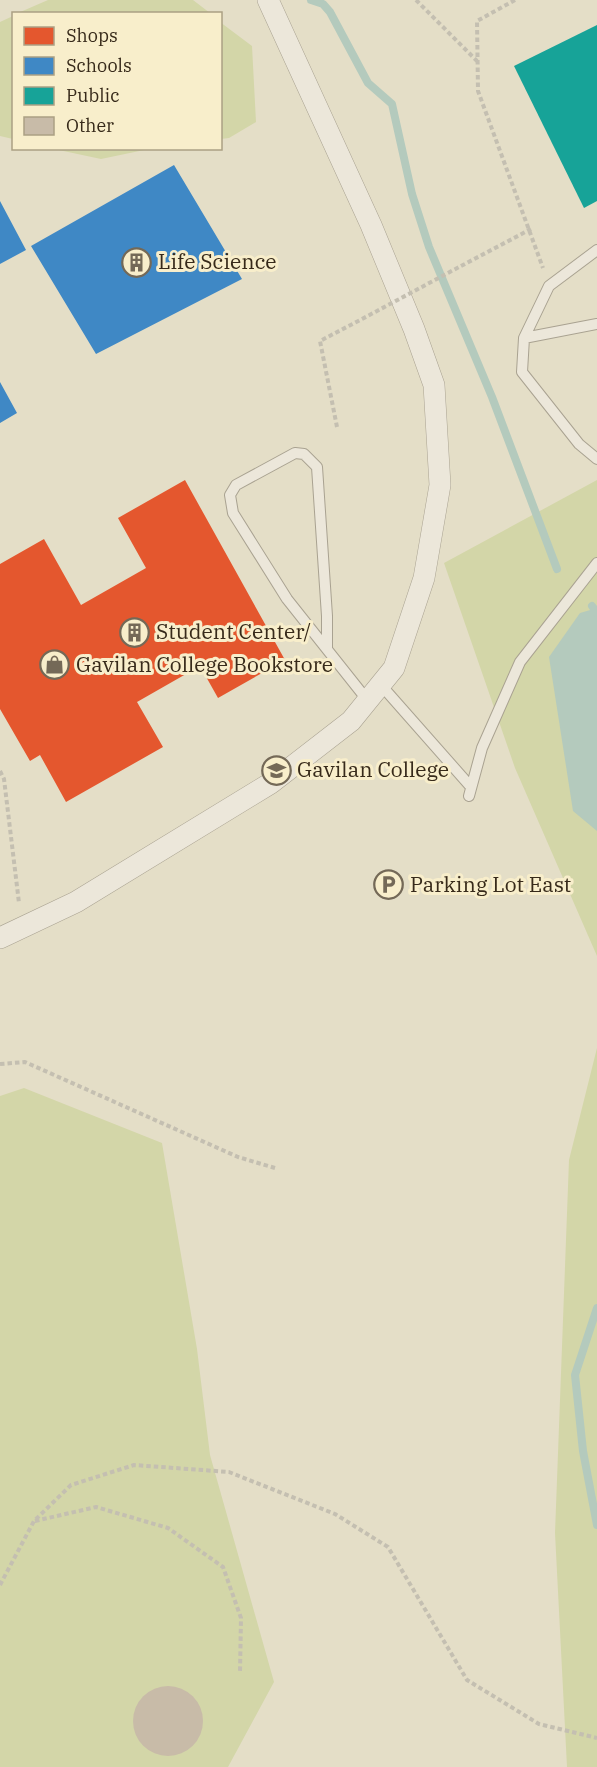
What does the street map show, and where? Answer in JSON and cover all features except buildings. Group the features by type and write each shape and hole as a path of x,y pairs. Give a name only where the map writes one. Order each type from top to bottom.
{"street":[{"path":"0,938 76,903 271,783 351,721 394,668 424,578 440,485 434,385 414,329 371,225 268,0"}],"lane":[{"path":"597,250 549,286 524,338 522,372 579,444 597,459"},
{"path":"524,338 597,324"},
{"path":"327,649 327,616 317,467 304,454 295,453 236,485 231,495 233,513 287,599 368,701"},
{"path":"381,684 470,792 482,748 520,662 597,563"}],"path":[{"path":"416,0 478,62"},
{"path":"515,0 477,21 478,91 531,229 549,286"},
{"path":"337,427 320,341 531,229"},
{"path":"0,771 4,778 22,927"},
{"path":"0,1064 25,1062 238,1157 275,1168"},
{"path":"0,1586 34,1521 71,1485 134,1465 229,1472 335,1514 388,1546 467,1680 539,1724 597,1738"},
{"path":"34,1521 96,1507 168,1528 223,1567 242,1618 240,1672"}],"green space":[{"path":"48,0 193,0 209,12 20,12"},
{"path":"12,16 12,139 0,136 0,22"},
{"path":"222,24 252,46 256,122 229,138 222,139"},
{"path":"59,150 144,150 101,159"},
{"path":"597,480 597,956 515,768 444,563"},
{"path":"597,1048 597,1767 567,1767 555,1533 569,1160"},
{"path":"24,1088 162,1143 197,1349 210,1455 274,1682 228,1767 0,1767 0,1096"}],"shaded area":[{"path":"597,608 597,831 573,811 549,657 580,613"}],"waterway":[{"path":"311,0 323,4 330,12 368,83 392,104 412,194 429,247 492,397 557,569"},
{"path":"592,606 597,613"},
{"path":"597,1308 575,1375 583,1451 597,1525"}],"place":[{"name":"Life Science","path":"137,262"},
{"name":"Student Center/","path":"135,632"},
{"name":"Gavilan College Bookstore","path":"55,665"},
{"name":"Gavilan College","path":"276,770"},
{"name":"Parking Lot East","path":"389,885"}]}
